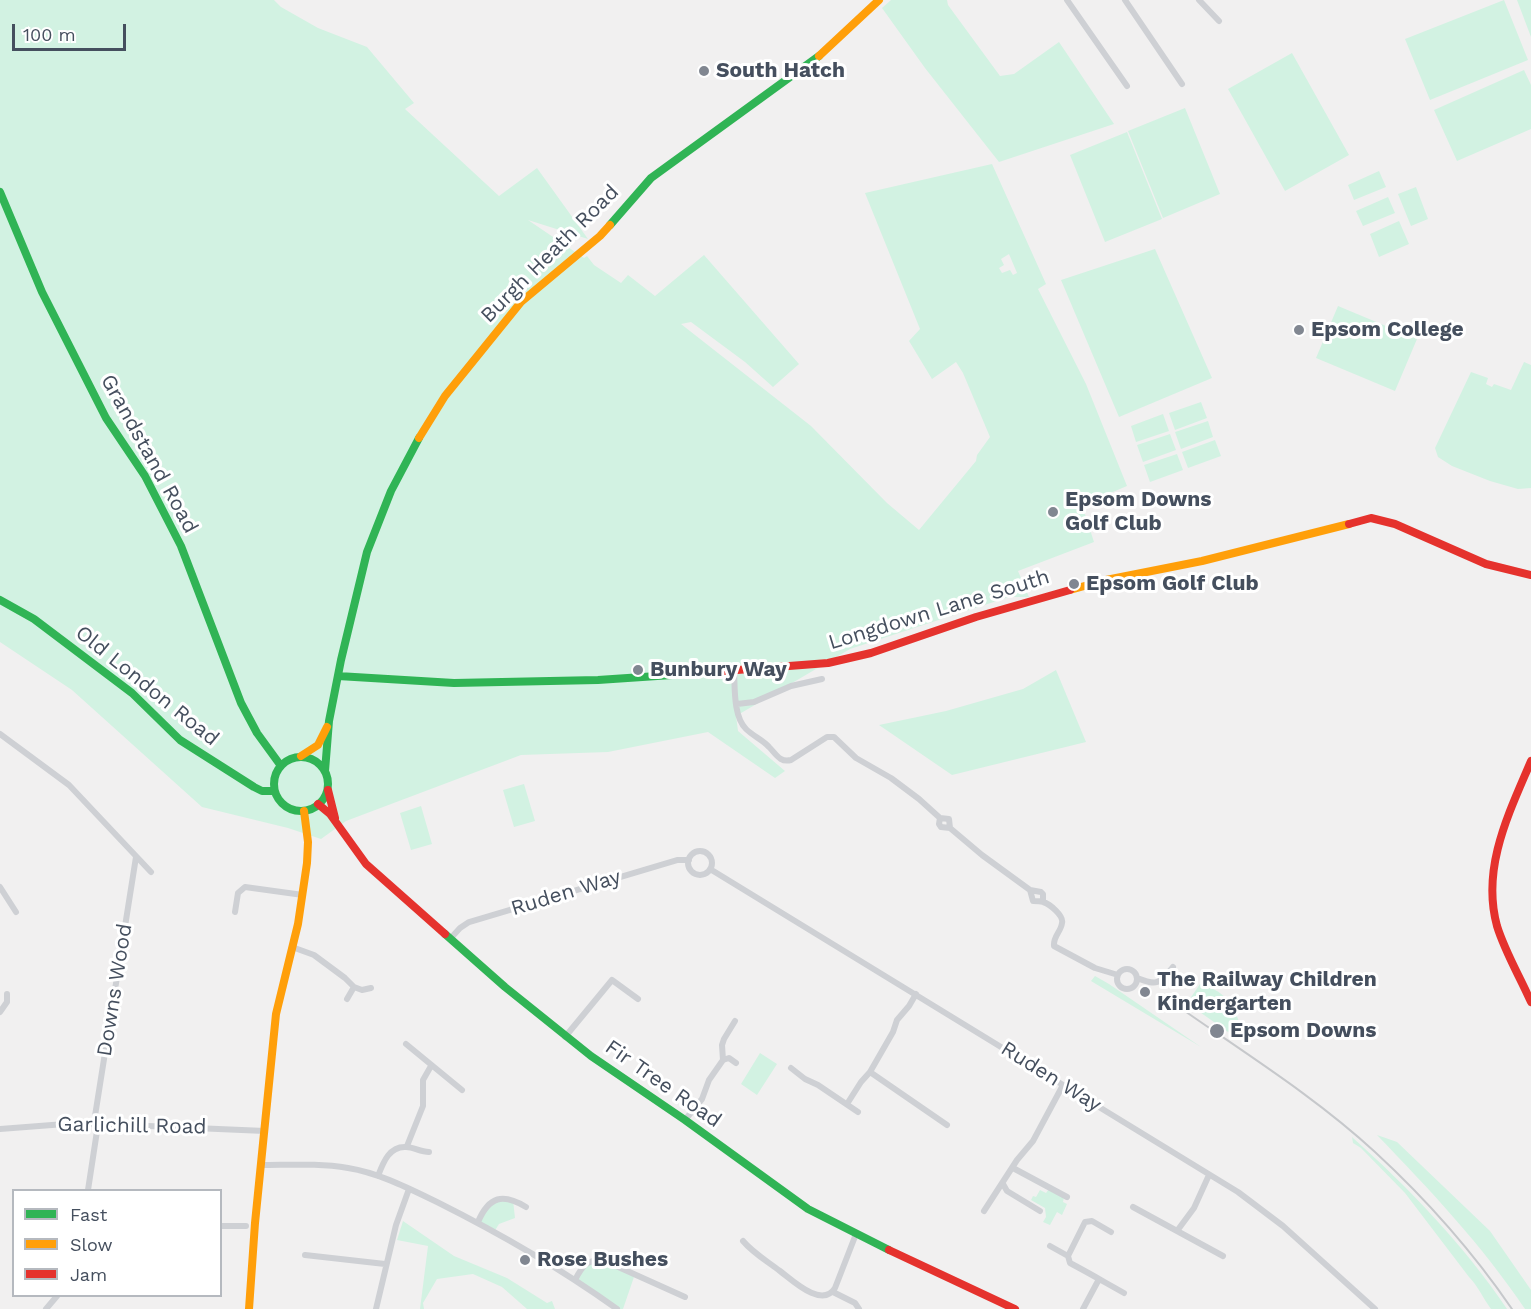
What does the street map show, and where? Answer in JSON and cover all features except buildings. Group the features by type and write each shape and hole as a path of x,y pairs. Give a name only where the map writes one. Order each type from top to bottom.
{"main road":[{"name":"Burgh Heath Road","path":"325,771 329,721 367,552 391,491 431,417 521,302 600,236 651,178 811,63 879,0"},
{"name":"Grandstand Road","path":"0,192 37,282 100,408 145,476 181,546 241,704 257,733 281,766"},
{"name":"Longdown Lane South","path":"338,676 454,683 598,680 828,663 871,653 956,623 1092,584 1202,561 1371,518 1395,524 1486,564 1531,575"},
{"name":"Old London Road","path":"0,600 34,619 102,669 132,693 180,740 254,787 274,792"},
{"name":"Burgh Heath Road","path":"301,756 322,741 329,721"},
{"path":"301,756 317,762 325,771 328,782 328,790 318,804 304,812 282,803 274,792 275,780 281,766 290,759 301,756"},
{"path":"1531,761 1498,843 1491,882 1497,926 1531,1002"},
{"name":"Fir Tree Road","path":"328,790 337,824"},
{"name":"Fir Tree Road","path":"318,804 325,809 366,864 565,1037 821,1217 1015,1309"},
{"path":"249,1309 276,1014 303,895 308,851 304,812"}],"street":[{"path":"1067,0 1127,86"},
{"path":"1125,0 1182,84"},
{"path":"1198,0 1219,21"},
{"path":"734,670 737,704 744,727 763,741 780,759 788,762 827,737 834,737 856,758 891,778 940,818 949,819 950,828 981,855 1030,890 1041,892 1043,902 1059,914 1063,922 1054,939 1054,946 1095,968 1118,975"},
{"path":"737,704 754,702 791,686 822,679"},
{"path":"0,734 69,785 151,872"},
{"name":"Ruden Way","path":"698,851 706,853 711,860 710,869 704,874 696,874 690,868 688,860 698,851"},
{"name":"Downs Wood","path":"88,1189 97,1131 94,1116 136,857"},
{"name":"Ruden Way","path":"450,939 469,922 677,860 688,860"},
{"name":"Ruden Way","path":"710,869 1209,1174 1264,1210 1375,1309"},
{"path":"235,912 238,893 245,887 303,895"},
{"path":"1,892 16,912"},
{"path":"292,947 314,955 354,987 362,990 371,988"},
{"path":"1137,978 1134,986 1126,988 1119,985 1118,975 1121,971 1128,969 1134,972 1137,978 1155,984 1161,981 1173,967"},
{"path":"565,1037 612,980 638,999"},
{"path":"347,999 354,987"},
{"path":"0,1012 7,1002 7,994"},
{"path":"847,1104 870,1072 893,1032 897,1020 916,994"},
{"path":"723,1060 722,1045 735,1021"},
{"path":"406,1044 462,1090"},
{"path":"685,1120 702,1099 709,1080 723,1060 729,1058 736,1063"},
{"path":"407,1146 423,1106 421,1087 431,1066"},
{"path":"791,1068 858,1112"},
{"path":"870,1072 947,1125"},
{"path":"984,1211 1033,1141 1063,1085"},
{"name":"Garlichill Road","path":"0,1129 58,1123 96,1123 265,1131"},
{"path":"378,1176 389,1153 407,1146 422,1152 429,1152"},
{"path":"261,1165 322,1165 349,1168 378,1176 478,1222 574,1280 616,1309"},
{"path":"1013,1168 1067,1197"},
{"path":"1177,1231 1194,1208 1209,1174"},
{"path":"1003,1184 1007,1191 1040,1211"},
{"path":"375,1309 385,1264 409,1189"},
{"path":"478,1222 488,1205 495,1200 504,1198 513,1200 526,1208"},
{"path":"1133,1207 1223,1256"},
{"path":"1111,1232 1092,1221 1085,1221 1068,1256 1070,1263 1092,1275 1098,1281 1124,1293"},
{"path":"222,1226 246,1226"},
{"path":"743,1241 750,1250 807,1293 826,1296 833,1292 856,1234"},
{"path":"1050,1246 1068,1256"},
{"path":"305,1255 385,1264"},
{"path":"574,1280 585,1264 591,1260 604,1261 686,1297"},
{"path":"1083,1309 1098,1281"},
{"path":"833,1292 855,1302 859,1309"},
{"path":"46,1309 56,1297"}],"green space":[{"name":"Epsom Downs Golf Club","path":"0,0 274,0 281,7 318,28 367,47 414,103 405,109 499,196 537,168 588,239 528,220 584,258 587,256 594,265 621,283 628,275 655,296 704,255 799,364 773,387 745,362 691,322 681,324 811,426 887,503 919,530 976,461 977,455 990,437 963,373 956,362 932,379 909,341 920,329 865,193 992,164 1046,284 1038,289 1086,384 1127,486 1082,505 1094,542 1018,571 1029,597 1009,597 850,649 736,716 738,731 785,771 775,778 708,732 608,752 521,755 346,821 321,839 288,828 202,807 72,690 0,642","holes":["1009,254 1017,273 1013,275 1010,270 1002,273 999,268 1004,265 1001,259"]},
{"path":"891,0 947,0 948,5 1000,76 1014,74 1059,42 1114,124 999,162 925,68 882,8"},
{"path":"1504,0 1528,60 1430,100 1405,39"},
{"path":"1517,0 1531,0 1531,37"},
{"path":"1292,53 1349,155 1285,191 1228,89"},
{"path":"1524,70 1531,85 1531,129 1457,161 1434,110"},
{"path":"1185,108 1220,194 1163,218 1128,131"},
{"path":"1127,132 1162,219 1105,242 1070,155"},
{"path":"1379,171 1386,187 1354,200 1348,185"},
{"path":"1416,187 1428,219 1411,226 1398,194"},
{"path":"1388,197 1395,213 1363,226 1356,211"},
{"path":"1399,221 1409,244 1379,257 1370,234"},
{"path":"1155,249 1212,378 1119,417 1061,280"},
{"path":"1338,306 1417,339 1395,391 1316,358"},
{"path":"1524,362 1531,365 1531,488 1518,489 1490,481 1452,466 1438,457 1435,448 1471,372 1488,378 1486,384 1492,387 1494,384 1511,390"},
{"path":"1201,402 1207,418 1175,430 1169,413"},
{"path":"1163,414 1169,431 1136,442 1131,426"},
{"path":"1208,421 1213,437 1181,449 1175,432"},
{"path":"1170,434 1176,450 1143,462 1137,445"},
{"path":"1215,440 1221,456 1188,468 1182,452"},
{"path":"1177,454 1183,470 1150,482 1144,465"},
{"path":"1056,670 1086,742 952,775 879,725 946,711 1023,689"},
{"path":"524,784 535,821 514,827 503,790"},
{"path":"421,806 432,844 411,850 400,813"},
{"path":"1095,976 1109,984 1201,1047 1091,981"},
{"path":"1200,984 1218,992 1229,1002 1245,1034 1238,1039 1187,1003"},
{"path":"760,1053 777,1064 757,1095 741,1084"},
{"path":"1377,1135 1397,1142 1490,1231 1531,1290 1531,1309 1525,1309 1473,1240"},
{"path":"1352,1137 1435,1218 1473,1262 1507,1309 1491,1309 1475,1284 1405,1193 1361,1148 1353,1143"},
{"path":"1049,1189 1064,1197 1063,1202 1067,1204 1062,1215 1057,1212 1050,1225 1043,1222 1046,1217 1045,1208 1031,1200 1040,1190 1046,1193"},
{"path":"495,1200 513,1200 515,1218 499,1224 494,1232 478,1222"},
{"path":"403,1221 454,1256 507,1278 547,1303 552,1301 555,1309 527,1309 502,1287 473,1274 437,1279 423,1303 424,1309 420,1309 428,1246 397,1240"},
{"path":"597,1260 635,1274 623,1309 617,1309 575,1280 580,1270"}],"railway":[{"path":"1162,995 1298,1089 1375,1152 1448,1227 1512,1309"}],"traffic: fast":[{"path":"610,225 651,178 819,56"},
{"path":"0,192 42,292 106,418 145,476 181,546 241,703 257,733 281,766"},
{"path":"325,771 329,721 367,552 391,491 419,438"},
{"path":"0,600 34,619 132,693 180,740 254,787 262,791 274,791"},
{"path":"338,676 454,683 598,680 672,675"},
{"path":"301,757 311,759 320,765 326,774 328,784 326,794 320,803 311,809 301,811 291,809 282,803 276,794 274,784 276,774 282,765 291,759 301,757"},
{"path":"445,934 505,987 591,1056 685,1120 808,1209 889,1250"}],"traffic: slow":[{"path":"819,56 879,0"},
{"path":"419,438 445,396 521,302 610,225"},
{"path":"1070,590 1106,580 1202,561 1349,524"},
{"path":"301,756 318,745 327,727"},
{"path":"249,1309 255,1223 276,1014 298,924 307,863 308,842 304,811"}],"traffic: jam":[{"path":"1349,524 1371,518 1395,524 1486,564 1531,575"},
{"path":"672,675 828,663 871,653 976,617 1070,590"},
{"path":"1531,761 1506,821 1492,883 1493,904 1500,936 1531,1002"},
{"path":"328,790 335,818"},
{"path":"318,804 330,814 366,864 445,934"},
{"path":"889,1250 1015,1309"}],"place":[{"name":"South Hatch","path":"704,71"},
{"name":"Epsom College","path":"1299,330"},
{"name":"Epsom Downs Golf Club","path":"1053,512"},
{"name":"Epsom Golf Club","path":"1074,584"},
{"name":"Bunbury Way","path":"638,670"},
{"name":"The Railway Children Kindergarten","path":"1145,992"},
{"name":"Epsom Downs","path":"1217,1031"},
{"name":"Rose Bushes","path":"525,1260"}]}
